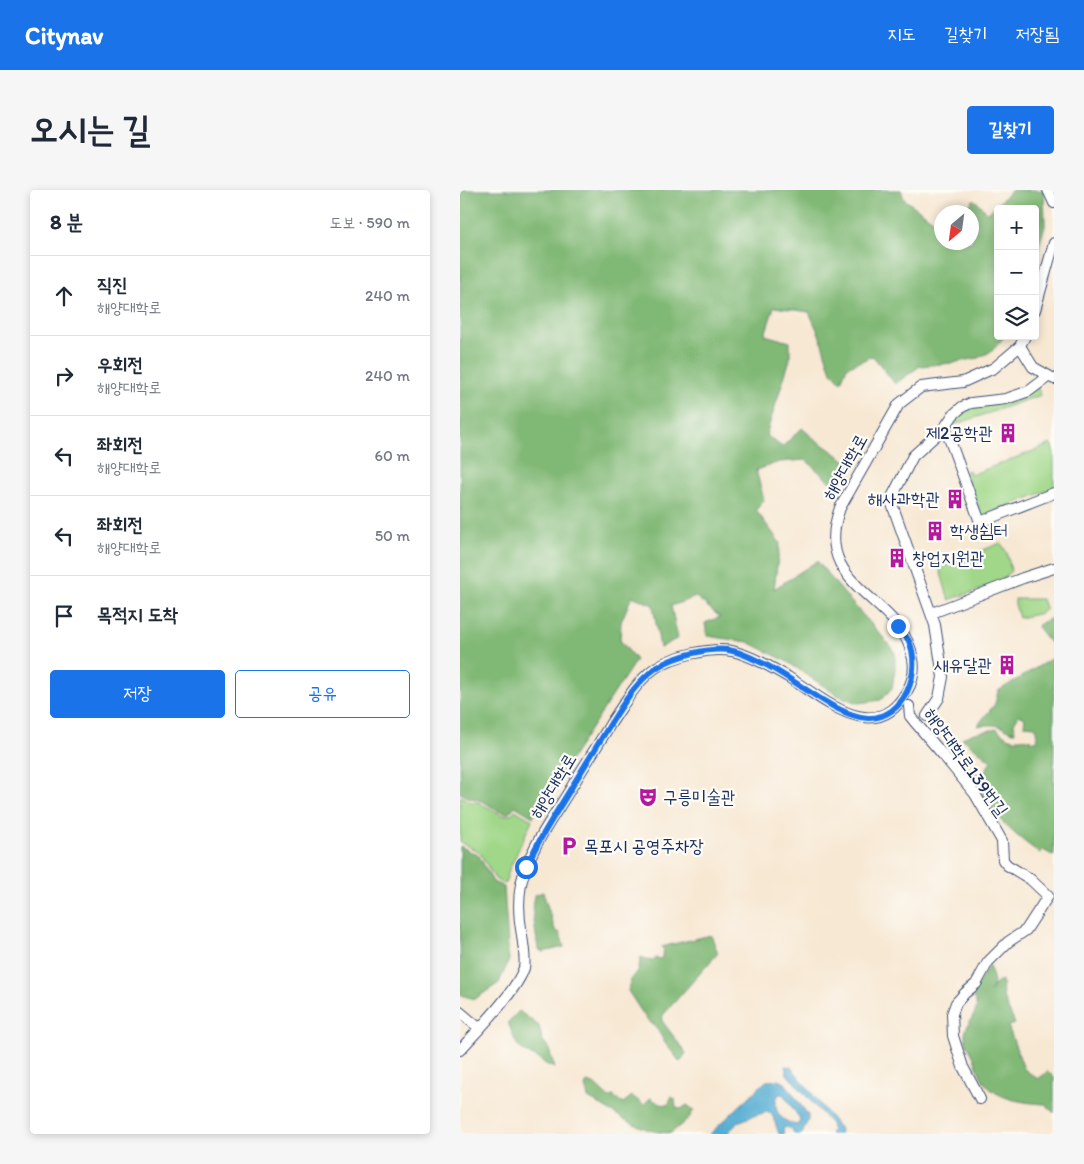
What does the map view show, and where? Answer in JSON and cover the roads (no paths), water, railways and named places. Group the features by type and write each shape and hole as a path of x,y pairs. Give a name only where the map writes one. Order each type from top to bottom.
{"street":[{"path":"1048,190 1054,204"},
{"path":"1039,296 1054,243"},
{"path":"927,716 939,698 943,677 932,613 892,504 892,497 911,458 945,427 954,414 966,405 1006,399 1029,391 1051,378 1033,367 1022,341"},
{"name":"해양대학로","path":"460,1050 514,988 524,966 519,915 521,886 534,850 626,700 647,675 658,666 710,650 732,651 758,661 781,673 839,710 856,717 879,718 890,712 901,701 908,690 914,672 908,641 898,626 855,584 843,569 834,546 833,536 836,518 899,404 921,387 964,382 994,368 1022,341"},
{"path":"945,427 980,522 1054,493"},
{"path":"932,613 1054,568"},
{"name":"해양대학로139번길","path":"908,706 910,716 974,794 1002,840 1003,860 1007,865 1030,879 1051,896 1026,930 1008,942 988,962 976,984 956,1003 952,1014 953,1036 963,1067 980,1099"},
{"path":"460,1012 479,1028"}],"water":[{"path":"785,1066 791,1067 840,1129 840,1134 830,1134 832,1130 831,1124 787,1074"},
{"path":"779,1080 785,1083 808,1115 808,1120 802,1134 794,1134 792,1129 785,1127 783,1130 784,1134 779,1134 772,1114 767,1112 749,1117 740,1122 727,1134 710,1134 766,1081","holes":["783,1094 800,1119 796,1125 782,1118 777,1110 776,1101 778,1095"]}],"place":[{"name":"제2공학관","path":"1008,433"},
{"name":"해사과학관","path":"955,499"},
{"name":"학생쉼터","path":"935,531"},
{"name":"창업지원관","path":"897,558"},
{"name":"새유달관","path":"1007,665"},
{"name":"구릉미술관","path":"648,797"},
{"name":"목포시 공영주차장","path":"569,846"}]}
